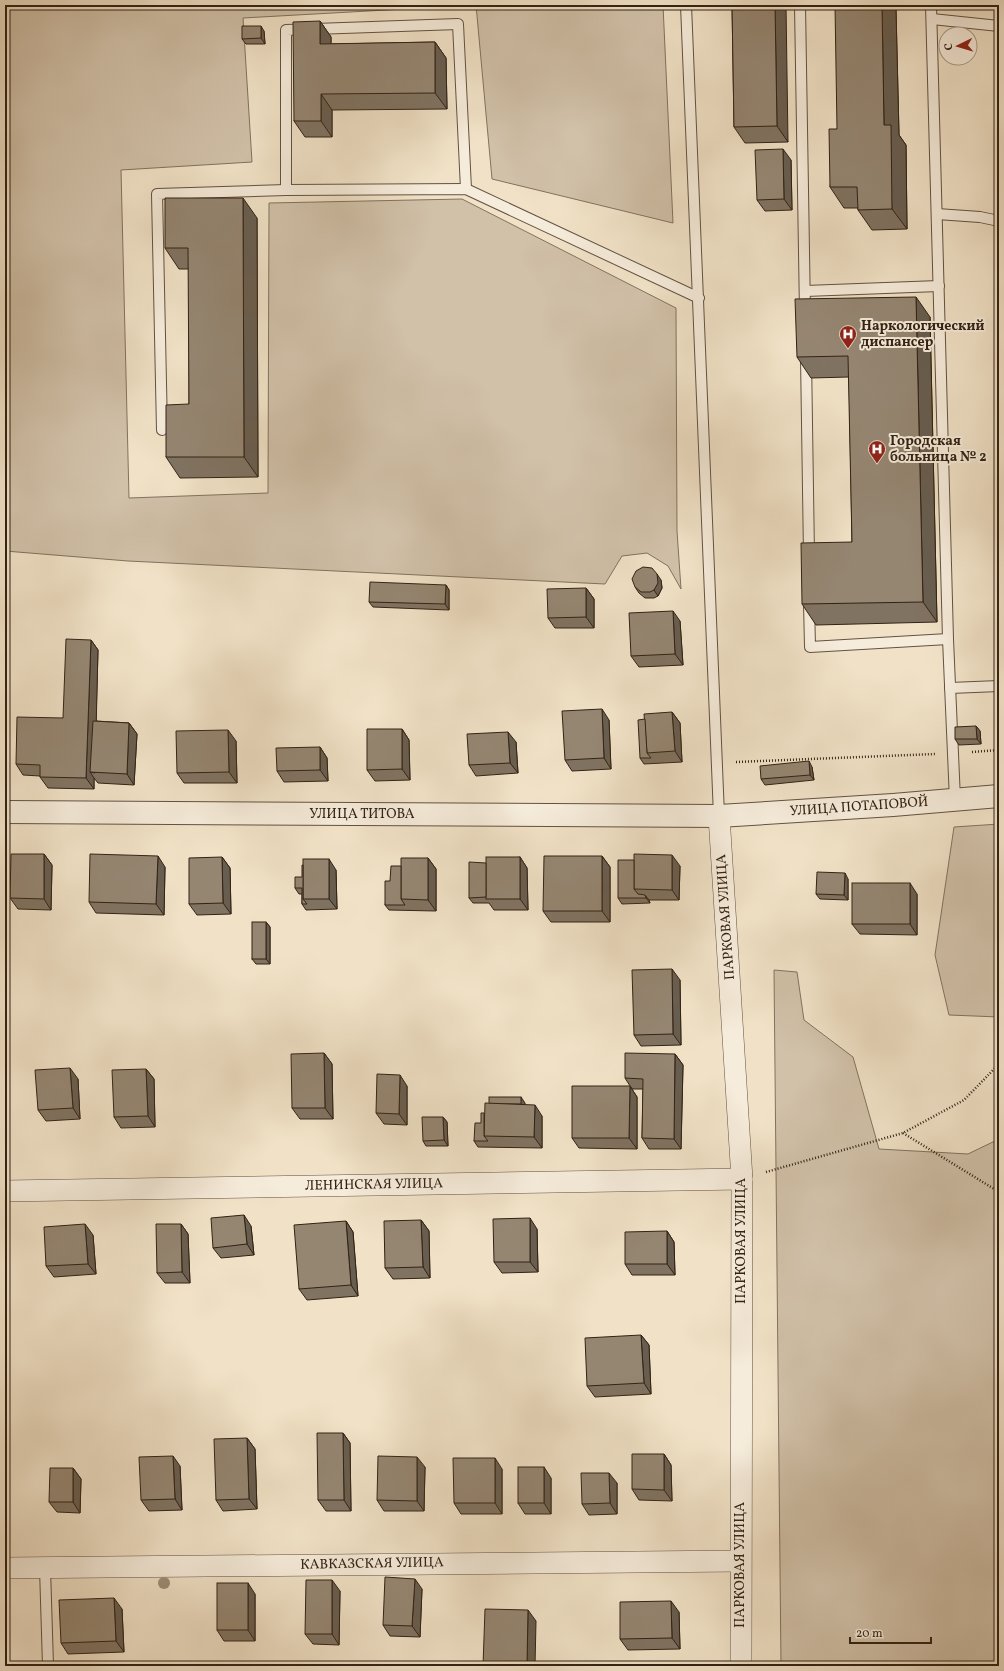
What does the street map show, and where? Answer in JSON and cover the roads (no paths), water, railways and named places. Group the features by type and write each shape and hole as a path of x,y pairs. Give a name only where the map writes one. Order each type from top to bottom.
{"street":[{"name":"УЛИЦА ПОТАПОВОЙ","path":"719,816 893,805 999,796"},
{"name":"УЛИЦА ТИТОВА","path":"5,812 719,816"},
{"name":"ПАРКОВАЯ УЛИЦА","path":"719,816 742,1179 740,1561 741,1666"},
{"name":"ЛЕНИНСКАЯ УЛИЦА","path":"5,1191 742,1179"},
{"name":"КАВКАЗСКАЯ УЛИЦА","path":"5,1568 740,1561"}],"lane":[{"path":"686,5 719,816"},
{"path":"800,5 805,323"},
{"path":"931,5 948,639 955,800"},
{"path":"932,19 999,26"},
{"path":"286,190 286,30 458,24 466,189"},
{"path":"162,430 157,194 286,190 466,189 699,298"},
{"path":"937,214 980,217 999,221"},
{"path":"805,291 939,286"},
{"path":"806,347 809,568"},
{"path":"809,592 810,647 948,639"},
{"path":"950,688 999,686"},
{"path":"45,1568 48,1666"}],"place":[{"name":"Наркологический диспансер","path":"848,349"},
{"name":"Городская больница № 2","path":"877,464"}]}
